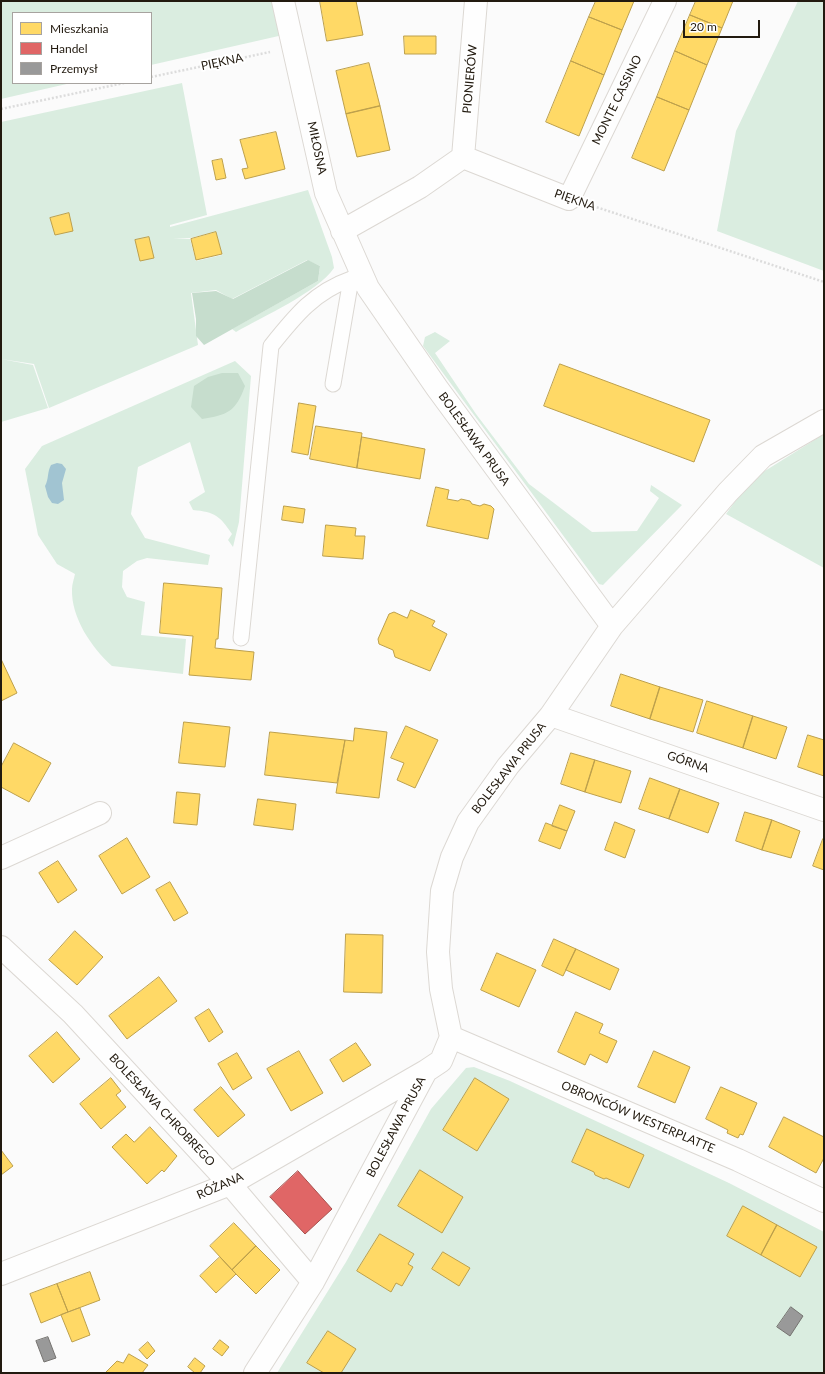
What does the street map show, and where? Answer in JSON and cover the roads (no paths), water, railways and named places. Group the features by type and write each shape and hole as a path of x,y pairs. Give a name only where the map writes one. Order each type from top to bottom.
{"street":[{"name":"MIŁOSNA","path":"283,1 292,47 326,193 342,231 360,284"},
{"name":"PIONIERÓW","path":"463,158 476,1"},
{"name":"MONTE CASSINO","path":"569,198 665,1"},
{"name":"PIĘKNA","path":"463,158 569,198"},
{"path":"342,231 420,187 463,158"},
{"name":"BOLESŁAWA PRUSA","path":"360,284 612,626"},
{"name":"BOLESŁAWA PRUSA","path":"255,1373 313,1282 426,1072 441,1061 451,1037 441,989 438,952 442,891 452,857 468,822 508,766 551,715 612,626 728,492 763,456 824,421"},
{"name":"GÓRNA","path":"551,715 824,810"},
{"path":"1,858 100,814"},
{"name":"BOLESŁAWA CHROBREGO","path":"1,947 73,1014 230,1184 313,1282"},
{"name":"OBROŃCÓW WESTERPLATTE","path":"451,1037 738,1160 824,1201"},
{"name":"RÓŻANA","path":"5,1266 230,1184 426,1072"}],"lane":[{"path":"240,638 271,346 298,312 309,302 336,285 360,284 333,384"}],"water":[{"path":"57,463 62,464 66,469 62,483 64,500 58,504 52,503 48,497 45,486 51,465"}]}
